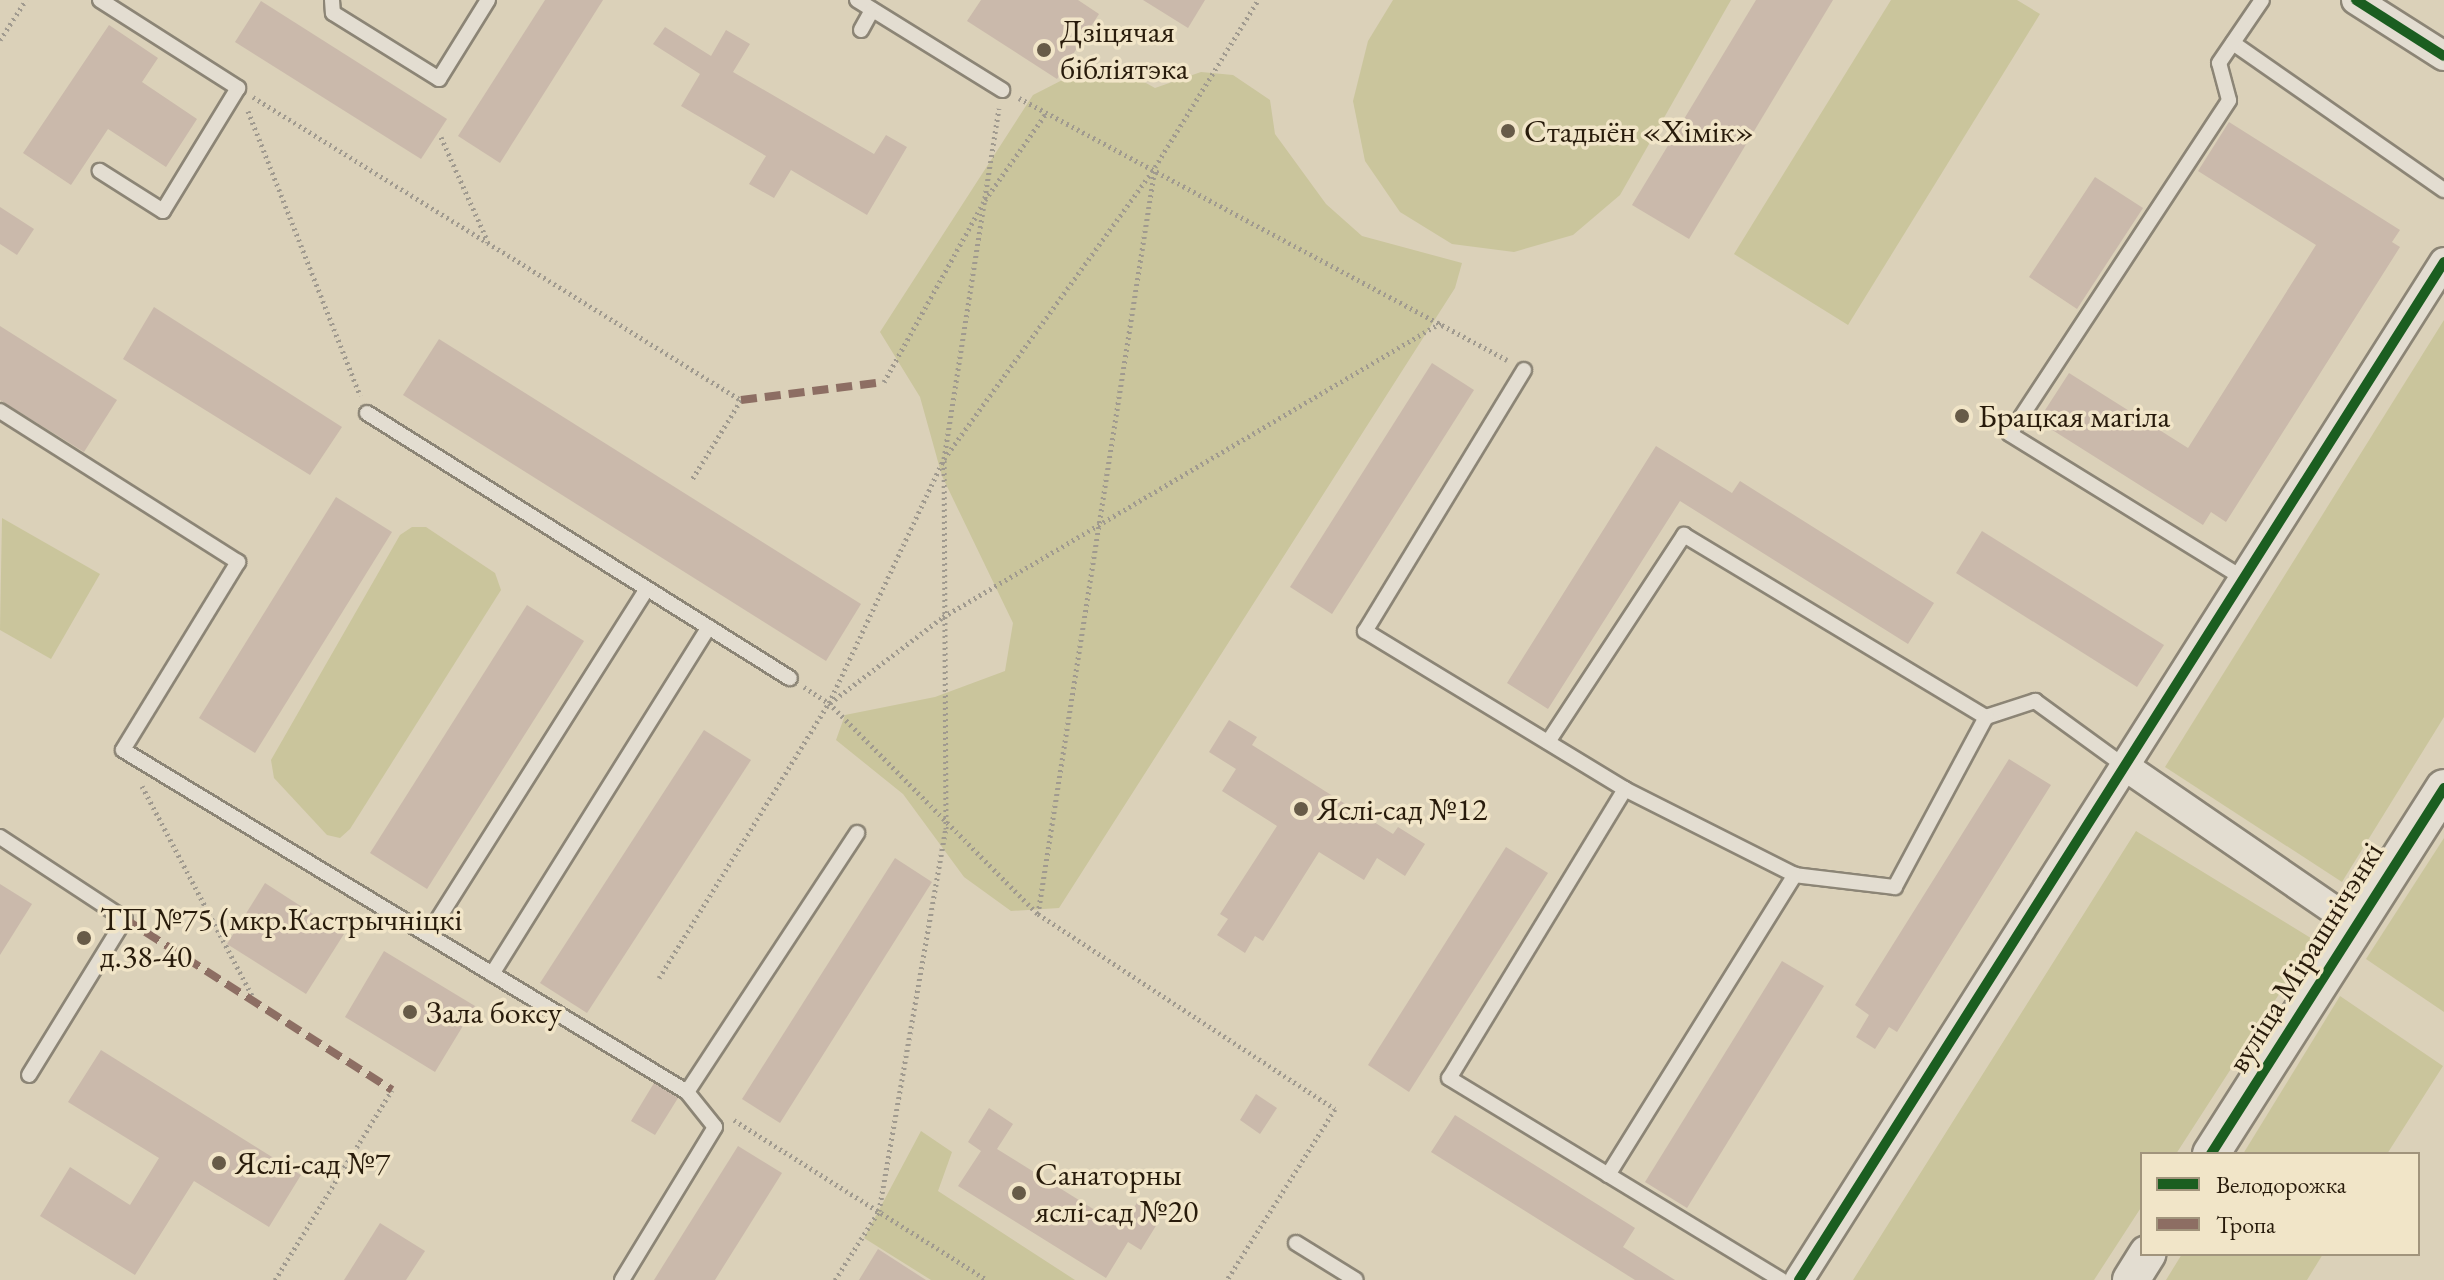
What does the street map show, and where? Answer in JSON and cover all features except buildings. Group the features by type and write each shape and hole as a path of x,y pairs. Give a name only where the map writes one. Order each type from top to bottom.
{"street":[{"path":"2356,0 2444,56"},
{"path":"1799,1280 2247,580 2444,262"},
{"path":"2126,767 2356,925"},
{"name":"вуліца Мірашнічэнкі","path":"2212,1152 2444,788"},
{"path":"2131,1280 2146,1256"}],"lane":[{"path":"100,0 238,88 163,211 100,171"},
{"path":"332,0 333,13 439,79 488,0"},
{"path":"857,0 1002,90"},
{"path":"2247,580 2010,434 2229,100 2219,63 2262,0"},
{"path":"861,30 872,10"},
{"path":"2233,43 2444,190"},
{"path":"1524,370 1365,631 1625,789 1795,875 1895,887 1986,717 2035,701 2126,767"},
{"path":"0,411 238,562 123,750 687,1092 715,1127 622,1280"},
{"path":"367,413 790,678"},
{"path":"1548,742 1684,535 1986,717"},
{"path":"428,935 647,589"},
{"path":"492,974 709,627"},
{"path":"1625,789 1449,1078 1781,1280"},
{"path":"687,1092 857,833"},
{"path":"0,837 125,919 29,1075"},
{"path":"1608,1175 1795,875"},
{"path":"1296,1243 1356,1280"}],"path":[{"path":"0,40 26,0"},
{"path":"659,978 829,703 944,459 1155,167 1258,0"},
{"path":"238,88 741,400 691,481"},
{"path":"238,88 367,413"},
{"path":"835,1280 879,1211 946,829 944,459 1002,90 1155,167 1442,322 1524,370"},
{"path":"884,382 985,200 1047,112"},
{"path":"441,137 489,243"},
{"path":"1038,914 1103,526 1155,167"},
{"path":"829,703 943,617 1103,526 1442,322"},
{"path":"790,678 829,703 946,829 1038,914 1335,1109 1227,1280"},
{"path":"123,750 256,1003"},
{"path":"275,1280 392,1090"},
{"path":"726,1114 987,1280"}],"shaded area":[{"name":"Стадыён «Хімік»","path":"1393,0 1731,0 1620,195 1573,235 1514,252 1452,244 1400,212 1365,161 1353,101 1368,41"},
{"path":"1891,0 2017,0 2040,14 1848,325 1734,254"},
{"path":"1117,67 1155,88 1201,72 1233,75 1270,100 1275,134 1326,204 1362,236 1462,263 1455,288 1059,908 1011,911 964,877 903,794 836,740 845,715 935,697 1005,671 1013,623 942,476 920,397 880,332 1033,95 1078,72"},
{"path":"2444,320 2444,717 2342,882 2165,767"},
{"path":"2,518 100,574 51,659 0,630"},
{"path":"412,527 426,527 495,573 501,590 350,829 340,838 327,835 274,778 271,760 400,535"},
{"path":"2136,831 2314,940 2177,1152 2140,1152 2140,1209 2094,1280 1853,1280"},
{"path":"2444,838 2444,1012 2366,959"},
{"path":"2340,996 2443,1066 2388,1152 2244,1152"},
{"path":"921,1131 952,1152 938,1191 1075,1280 931,1280 864,1238"},
{"path":"2181,1256 2322,1256 2307,1280 2166,1280"}],"marked path":[{"path":"741,400 884,382"},
{"path":"125,919 392,1090"}],"cycle path":[{"path":"2356,0 2444,56"},
{"path":"1799,1280 2444,262"},
{"path":"2212,1152 2444,788"}],"place":[{"name":"Дзіцячая бібліятэка","path":"1044,50"},
{"name":"Стадыён «Хімік»","path":"1508,131"},
{"name":"Брацкая магіла","path":"1962,416"},
{"name":"Яслі-сад №12","path":"1301,809"},
{"name":"ТП №75 (мкр.Кастрычніцкі д.38-40","path":"84,938"},
{"name":"Зала боксу","path":"410,1012"},
{"name":"Яслі-сад №7","path":"219,1163"},
{"name":"Санаторны яслі-сад №20","path":"1019,1193"}]}
